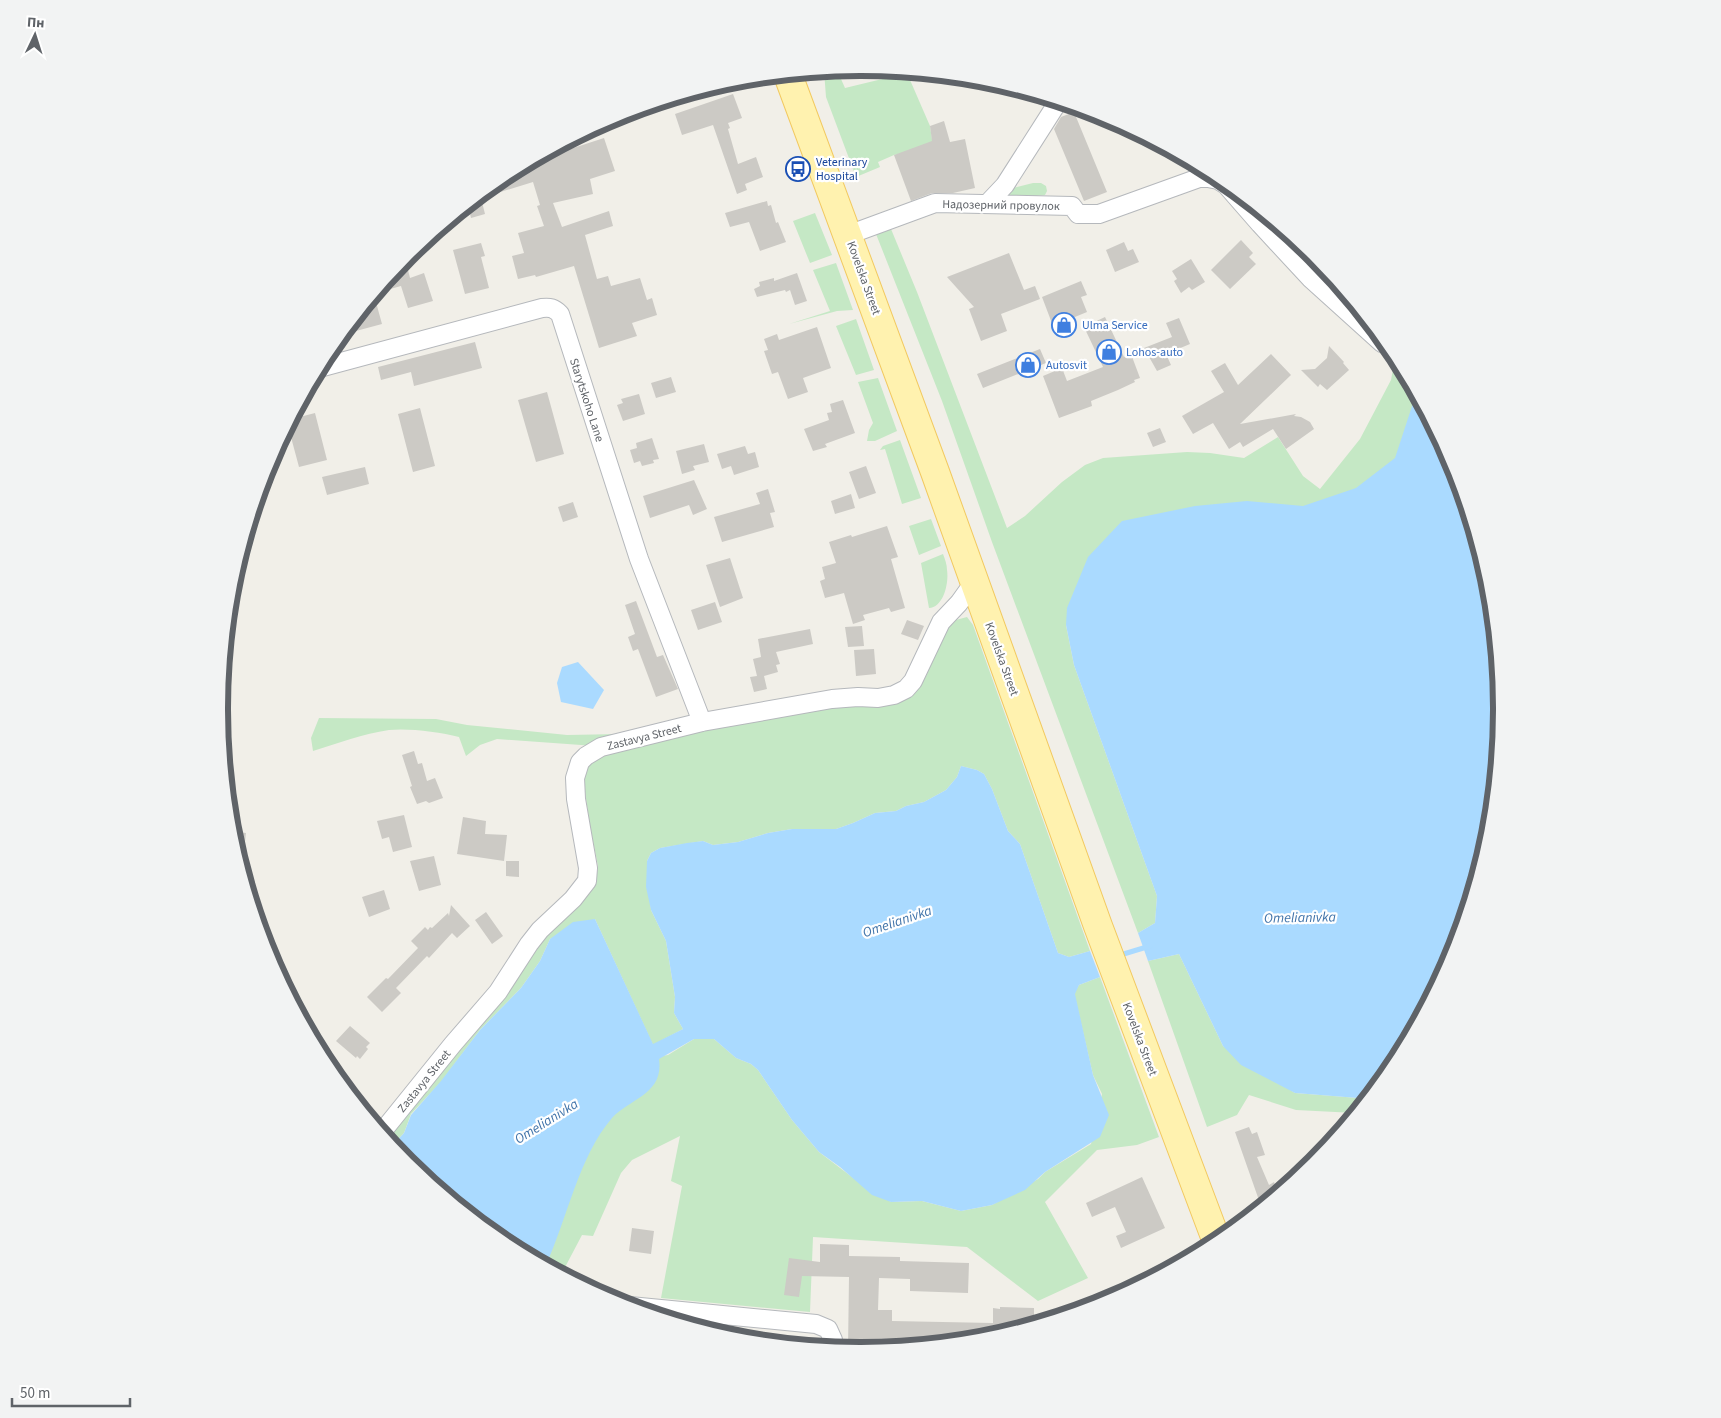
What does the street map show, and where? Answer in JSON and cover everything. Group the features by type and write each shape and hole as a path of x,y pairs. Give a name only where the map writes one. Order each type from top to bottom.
{"main road":[{"name":"Kovelska Street","path":"790,81 848,235 1098,926 1214,1234"}],"street":[{"path":"988,203 1005,185 1055,107"},
{"name":"Надозерний провулок","path":"848,235 935,203 1072,206 1078,214 1099,214 1199,178 1204,178"},
{"name":"Надозерний провулок","path":"1244,205 1310,278 1363,325"},
{"name":"Starytskoho Lane","path":"329,365 542,308 550,307 556,309 560,314 638,559 702,722"},
{"name":"Zastavya Street","path":"386,1127 498,992 540,930 573,900 587,881 588,868 576,799 575,778 580,762 586,756 601,747 702,722 832,699 878,698 894,695 906,689 913,681 942,622 974,582"},
{"path":"660,1309 816,1324 828,1329 833,1341"}],"green space":[{"path":"840,77 845,88 889,77 909,79 930,126 933,146 894,155 878,162 880,167 856,177 826,97 825,78"},
{"path":"1041,183 1046,186 1047,191 1045,195 1010,199 1006,197 1009,189"},
{"path":"815,213 832,255 810,263 793,221"},
{"path":"891,229 1007,528 1025,516 1062,482 1085,465 1103,458 1187,452 1244,458 1278,437 1303,476 1320,489 1360,439 1391,380 1393,368 1430,434 1406,498 1066,625 1074,665 1157,896 1155,923 1138,933 992,542 942,401 876,234"},
{"path":"1307,261 1345,303 1313,274"},
{"path":"836,263 853,310 837,311 789,324 830,311 813,270"},
{"path":"856,319 874,370 856,375 836,326"},
{"path":"878,378 897,431 875,441 867,441 869,430 873,423 858,382"},
{"path":"900,440 921,498 902,504 885,449 880,450 883,446"},
{"path":"931,519 941,546 919,555 909,526"},
{"path":"943,554 947,568 946,587 942,599 934,607 929,608 921,563"},
{"path":"967,617 973,625 1090,951 1069,957 1058,953 1020,844 1008,831 992,789 984,774 961,766 957,777 946,790 924,802 906,806 896,811 875,813 836,829 792,829 768,833 738,842 713,845 703,841 660,848 651,853 647,861 651,910 666,941 675,997 674,1013 683,1029 653,1045 595,919 550,939 540,961 521,988 480,1030 441,1082 411,1114 404,1133 398,1140 391,1133 505,996 538,944 596,879 598,866 584,785 585,771 591,759 677,733 919,687 952,621"},
{"path":"319,718 436,719 467,725 567,735 620,734 595,746 497,739 480,745 466,756 459,737 424,731 389,730 313,751 311,738"},
{"path":"1179,954 1223,1046 1295,1093 1359,1098 1347,1113 1296,1110 1249,1095 1237,1115 1207,1127 1148,961"},
{"path":"1100,977 1159,1137 1137,1145 1097,1150 1045,1202 1088,1278 1038,1301 967,1247 813,1237 810,1312 661,1298 682,1186 671,1181 680,1136 632,1160 621,1173 593,1236 582,1235 565,1268 542,1256 578,1159 655,1057 668,1055 694,1039 714,1039 736,1058 751,1064 758,1070 792,1120 819,1152 852,1177 891,1202 922,1201 961,1211 992,1205 1038,1179 1045,1172 1091,1144 1102,1094 1093,1075 1074,993 1079,985"}],"water":[{"path":"1413,402 1428,429 1460,506 1472,545 1481,586 1488,626 1492,668 1492,750 1488,792 1472,873 1460,912 1428,989 1387,1061 1359,1098 1295,1093 1241,1065 1223,1046 1179,954 1148,961 1138,933 1155,923 1157,896 1074,665 1066,625 1067,608 1088,557 1122,521 1195,506 1247,501 1303,506 1356,488 1395,458"},
{"path":"578,662 604,690 593,709 561,702 557,683 562,667"},
{"path":"961,766 984,774 992,789 1008,831 1020,844 1058,953 1069,957 1090,951 1100,977 1079,985 1075,994 1093,1075 1109,1115 1100,1137 1045,1172 1025,1190 992,1205 961,1211 922,1201 891,1202 872,1195 840,1167 819,1152 792,1120 758,1070 751,1064 736,1058 714,1039 694,1039 659,1059 659,1071 651,1088 612,1118 601,1133 582,1169 549,1259 475,1211 443,1185 398,1140 404,1133 411,1115 441,1081 480,1030 521,988 540,961 550,939 573,922 595,919 653,1044 683,1029 674,1013 675,997 666,941 651,910 646,887 647,861 651,853 660,848 687,843 703,841 713,845 738,842 768,833 792,829 836,829 875,813 896,811 906,806 924,802 946,790 957,777"}],"building":[{"path":"733,94 742,118 728,123 730,128 728,129 738,164 756,157 763,177 745,184 747,190 737,194 713,125 682,135 675,114"},
{"path":"1072,113 1075,114 1107,192 1084,201 1054,129 1061,117"},
{"path":"944,121 950,142 965,139 975,188 953,193 932,193 911,201 894,155 932,141 930,126"},
{"path":"604,138 615,171 590,179 593,194 553,203 562,227 609,211 613,226 585,235 597,279 608,276 611,286 640,278 647,300 652,298 657,315 632,323 637,336 599,348 574,266 536,277 535,275 518,279 512,256 524,253 518,233 544,226 537,206 540,205 533,182 493,194 544,161 562,152"},
{"path":"767,201 768,206 771,205 776,223 778,222 786,242 760,251 749,222 730,227 725,213"},
{"path":"482,202 485,214 471,218 469,211"},
{"path":"1241,240 1253,253 1249,257 1256,264 1230,289 1211,270"},
{"path":"1124,242 1128,251 1133,249 1139,262 1115,272 1106,250"},
{"path":"481,243 485,256 481,257 489,288 465,294 453,250"},
{"path":"1009,253 1024,290 1035,286 1040,299 1001,314 1007,331 981,341 969,309 974,307 947,277"},
{"path":"1191,259 1205,282 1192,290 1189,287 1181,293 1174,281 1177,279 1172,271"},
{"path":"407,268 410,278 424,273 433,301 408,308 401,286 387,290"},
{"path":"797,273 807,301 795,305 790,290 757,297 754,289 760,286 759,282 774,278 774,281"},
{"path":"1081,281 1087,295 1081,297 1087,312 1053,326 1042,297"},
{"path":"376,303 382,324 353,332"},
{"path":"1105,317 1124,357 1131,354 1140,378 1118,390 1091,401 1092,406 1059,418 1043,376 1062,368 1067,381 1103,367 1084,327"},
{"path":"1179,318 1190,344 1166,354 1171,365 1157,371 1144,348 1172,337 1166,323"},
{"path":"817,327 831,368 803,378 808,392 788,399 778,372 772,374 764,351 768,350 764,339 777,334 779,340"},
{"path":"475,342 482,368 414,386 411,372 381,380 378,367"},
{"path":"1329,346 1349,370 1327,390 1320,384 1318,387 1301,370 1315,369 1327,358"},
{"path":"1040,349 1046,363 983,388 977,374"},
{"path":"1271,354 1291,375 1240,424 1296,414 1294,416 1301,417 1310,422 1314,429 1286,449 1273,429 1243,447 1240,442 1229,449 1213,423 1193,434 1182,416 1224,392 1211,371 1225,363 1238,385"},
{"path":"671,377 676,392 656,398 651,383"},
{"path":"547,392 564,454 536,462 518,400"},
{"path":"639,394 645,414 623,421 617,405 623,403 621,399"},
{"path":"843,400 855,433 825,444 827,447 813,451 804,429 829,420 827,413 832,412 830,404"},
{"path":"420,408 435,466 413,472 398,414"},
{"path":"315,413 327,460 299,467 290,435 300,417"},
{"path":"1160,428 1166,442 1153,447 1147,433"},
{"path":"652,438 659,459 653,460 654,463 642,466 640,461 634,463 630,450 637,448 636,443"},
{"path":"704,444 709,462 693,466 695,470 682,474 676,451"},
{"path":"745,446 748,454 755,452 759,467 734,475 731,466 722,469 717,454"},
{"path":"866,466 876,493 859,499 849,472"},
{"path":"365,467 369,484 327,495 322,477"},
{"path":"694,480 707,509 693,515 689,505 650,518 643,496"},
{"path":"768,489 775,512 770,513 774,527 722,542 714,517 760,504 756,493"},
{"path":"851,494 855,508 835,514 831,501"},
{"path":"573,502 578,517 563,522 558,507"},
{"path":"887,526 898,557 891,559 905,608 891,612 889,608 863,615 865,620 853,624 844,593 825,598 820,581 825,579 822,567 836,563 829,542"},
{"path":"730,558 743,598 720,607 706,565"},
{"path":"636,601 657,657 663,655 678,689 656,697 638,649 633,651 628,637 635,634 625,605"},
{"path":"715,602 722,622 698,630 691,610"},
{"path":"907,620 924,626 918,640 901,634"},
{"path":"862,626 864,646 848,647 845,627"},
{"path":"810,629 813,644 776,652 780,664 776,665 778,672 764,676 767,689 754,692 750,677 757,676 753,659 761,657 758,639"},
{"path":"874,649 876,674 856,676 854,650"},
{"path":"414,751 418,764 422,763 427,781 435,778 443,798 429,803 426,801 417,804 410,787 412,786 402,755"},
{"path":"404,815 412,847 393,852 389,837 382,839 377,821"},
{"path":"463,817 486,821 485,834 507,835 504,861 457,854"},
{"path":"240,832 246,833 244,850"},
{"path":"434,856 441,885 419,891 410,861"},
{"path":"506,861 519,861 519,877 506,876"},
{"path":"384,890 390,909 369,917 362,897"},
{"path":"451,905 470,926 457,938 452,933 429,958 427,956 396,988 401,993 382,1012 367,997 386,978 388,979 418,948 411,941 425,927 428,930 448,913 449,916"},
{"path":"486,912 503,936 492,944 475,920"},
{"path":"350,1026 370,1043 360,1059 357,1056 356,1058 336,1041"},
{"path":"1249,1127 1252,1134 1257,1132 1265,1155 1257,1157 1269,1185 1274,1182 1276,1187 1259,1200 1235,1132"},
{"path":"1142,1177 1165,1228 1121,1248 1116,1236 1126,1232 1115,1207 1092,1217 1086,1203"},
{"path":"632,1228 654,1231 651,1254 629,1251"},
{"path":"820,1244 849,1245 849,1256 900,1257 900,1261 969,1263 968,1293 910,1291 910,1279 879,1278 878,1310 892,1310 892,1321 993,1323 993,1308 1000,1309 1000,1307 1034,1308 1034,1317 984,1330 943,1336 902,1340 848,1341 849,1277 802,1276 799,1297 784,1295 789,1258 820,1262"}],"waterway":[{"name":"Omelianivka","path":"1117,956 1150,946"}],"place":[{"name":"Veterinary Hospital","path":"798,169"},
{"name":"Ulma Service","path":"1064,325"},
{"name":"Lohos-auto","path":"1109,352"},
{"name":"Autosvit","path":"1028,365"}]}
